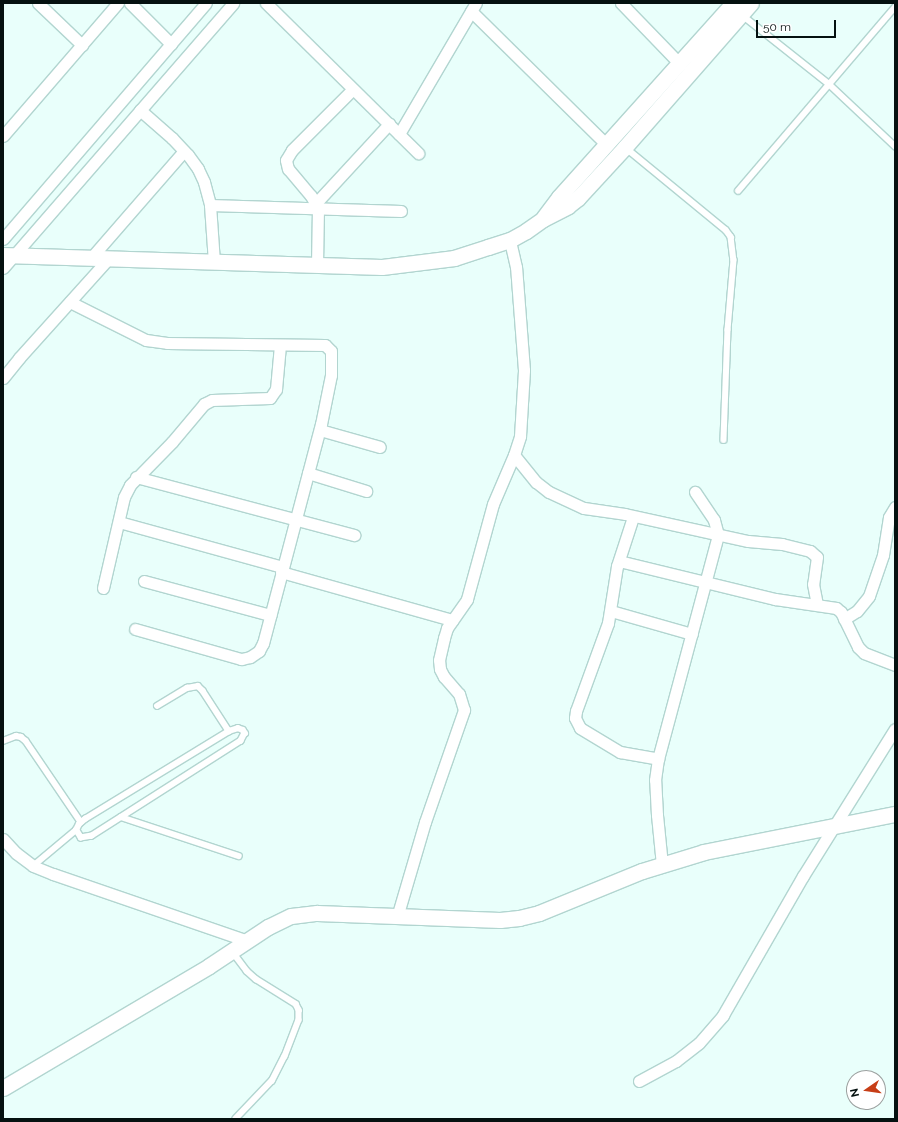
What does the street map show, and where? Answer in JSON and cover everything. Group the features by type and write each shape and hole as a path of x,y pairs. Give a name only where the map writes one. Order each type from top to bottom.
{"street":[{"path":"38,3 82,45"},
{"path":"3,136 118,3"},
{"path":"130,3 171,44"},
{"path":"3,239 206,3"},
{"path":"3,268 8,256 140,110 233,3"},
{"path":"266,3 418,153"},
{"path":"626,5 680,64"},
{"path":"8,256 382,267 454,258 510,240 543,219 568,206 578,198 625,147 739,6"},
{"path":"543,219 560,197 680,64 739,6"},
{"path":"399,134 473,7 607,145"},
{"path":"317,265 317,206 288,170 286,160 292,150 353,89"},
{"path":"140,110 172,138 198,169 204,182 210,205 214,262"},
{"path":"317,206 389,124"},
{"path":"90,259 184,151"},
{"path":"210,205 317,206 401,211"},
{"path":"396,917 424,822 464,710 459,694 444,677 440,669 441,650 447,628 467,599 493,504 514,455 520,436 524,370 516,267 510,240"},
{"path":"3,378 108,259"},
{"path":"70,302 146,340 167,343 325,345 331,351 331,375 328,397 320,430 263,643 258,651 250,657 241,660 135,630"},
{"path":"103,588 124,498 136,477 172,442 204,404 212,400 270,398 276,389 280,345"},
{"path":"320,430 380,447"},
{"path":"514,455 536,482 563,500 594,511 633,517 748,541 782,544 814,554 818,561 814,584 818,605"},
{"path":"308,473 366,491"},
{"path":"136,477 295,520 354,534"},
{"path":"662,865 655,780 658,759 718,535 714,520 695,492"},
{"path":"844,619 857,611 869,596 883,555 889,517 895,507"},
{"path":"633,517 619,561 611,611 576,711 577,724 580,728 620,752 658,759"},
{"path":"118,522 452,620"},
{"path":"619,561 775,599 836,608 841,612 858,647 864,653 895,665"},
{"path":"144,580 270,615"},
{"path":"611,611 692,634"},
{"path":"639,1082 676,1060 699,1042 723,1015 835,826 895,729"},
{"path":"3,1088 232,951 280,920 299,914 500,920 519,918 539,913 662,865 704,852 895,814"},
{"path":"3,839 16,853 33,866 248,940"}],"lane":[{"path":"739,6 829,84 895,146"},
{"path":"738,191 895,7"},
{"path":"625,147 726,230 731,237 734,260 728,330 724,440"},
{"path":"157,706 187,688 198,686 203,691 229,731"},
{"path":"33,866 76,830 81,822 229,731 238,728 243,730 244,737 241,741 87,838 81,838 76,830"},
{"path":"3,741 16,736 21,737 26,741 81,822"},
{"path":"122,817 239,856"},
{"path":"232,951 246,971 296,1004 299,1010 299,1020 286,1056 272,1081 236,1119"}]}
